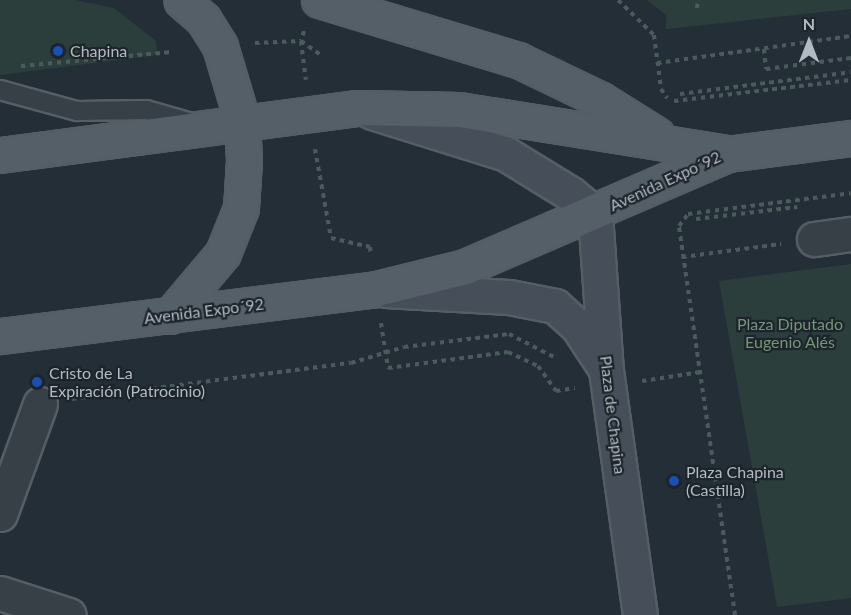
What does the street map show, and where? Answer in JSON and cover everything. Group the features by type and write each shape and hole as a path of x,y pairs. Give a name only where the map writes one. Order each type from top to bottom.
{"main road":[{"path":"170,316 223,253 241,208 242,120 220,46 204,20 181,0"},
{"path":"319,0 518,60 601,100 674,146"},
{"path":"358,108 506,154 563,188 595,214"},
{"name":"Avenida Expo´92","path":"0,155 242,120 358,108 459,110 728,154"},
{"path":"728,154 851,138"},
{"name":"Avenida Expo´92","path":"0,336 376,289 465,267 595,214 662,180 728,154"},
{"name":"Plaza de Chapina","path":"595,214 606,370 640,615"},
{"path":"376,289 509,297 555,306 578,327 606,370"}],"street":[{"path":"814,239 851,234"},
{"path":"0,514 40,404"},
{"path":"0,593 69,615"}],"lane":[{"path":"0,90 77,111 146,110 205,127"}],"path":[{"path":"618,0 648,26 654,35 661,89 668,99 678,103 851,80"},
{"path":"697,8 698,0"},
{"path":"657,63 764,50 851,36"},
{"path":"255,44 301,41 321,55"},
{"path":"301,41 305,76"},
{"path":"764,50 766,69 851,58"},
{"path":"11,64 171,52"},
{"path":"680,94 851,72"},
{"path":"316,154 331,238 370,247"},
{"path":"735,615 679,226 688,214 851,193"},
{"path":"696,219 795,207"},
{"path":"682,257 814,239"},
{"path":"382,329 388,368 508,352 538,366 556,391 573,388"},
{"path":"40,404 351,363 404,346 509,334 558,362"},
{"path":"642,381 701,372"}],"green space":[{"path":"0,0 75,0 114,8 156,41 157,55 0,75"},
{"path":"647,0 851,0 851,9 666,29 666,15"},
{"name":"Plaza Diputado Eugenio Alés","path":"851,264 851,598 777,607 719,281"}],"place":[{"name":"Chapina","path":"58,51"},
{"name":"Cristo de La Expiración (Patrocinio)","path":"37,382"},
{"name":"Plaza Chapina (Castilla)","path":"674,481"}]}
